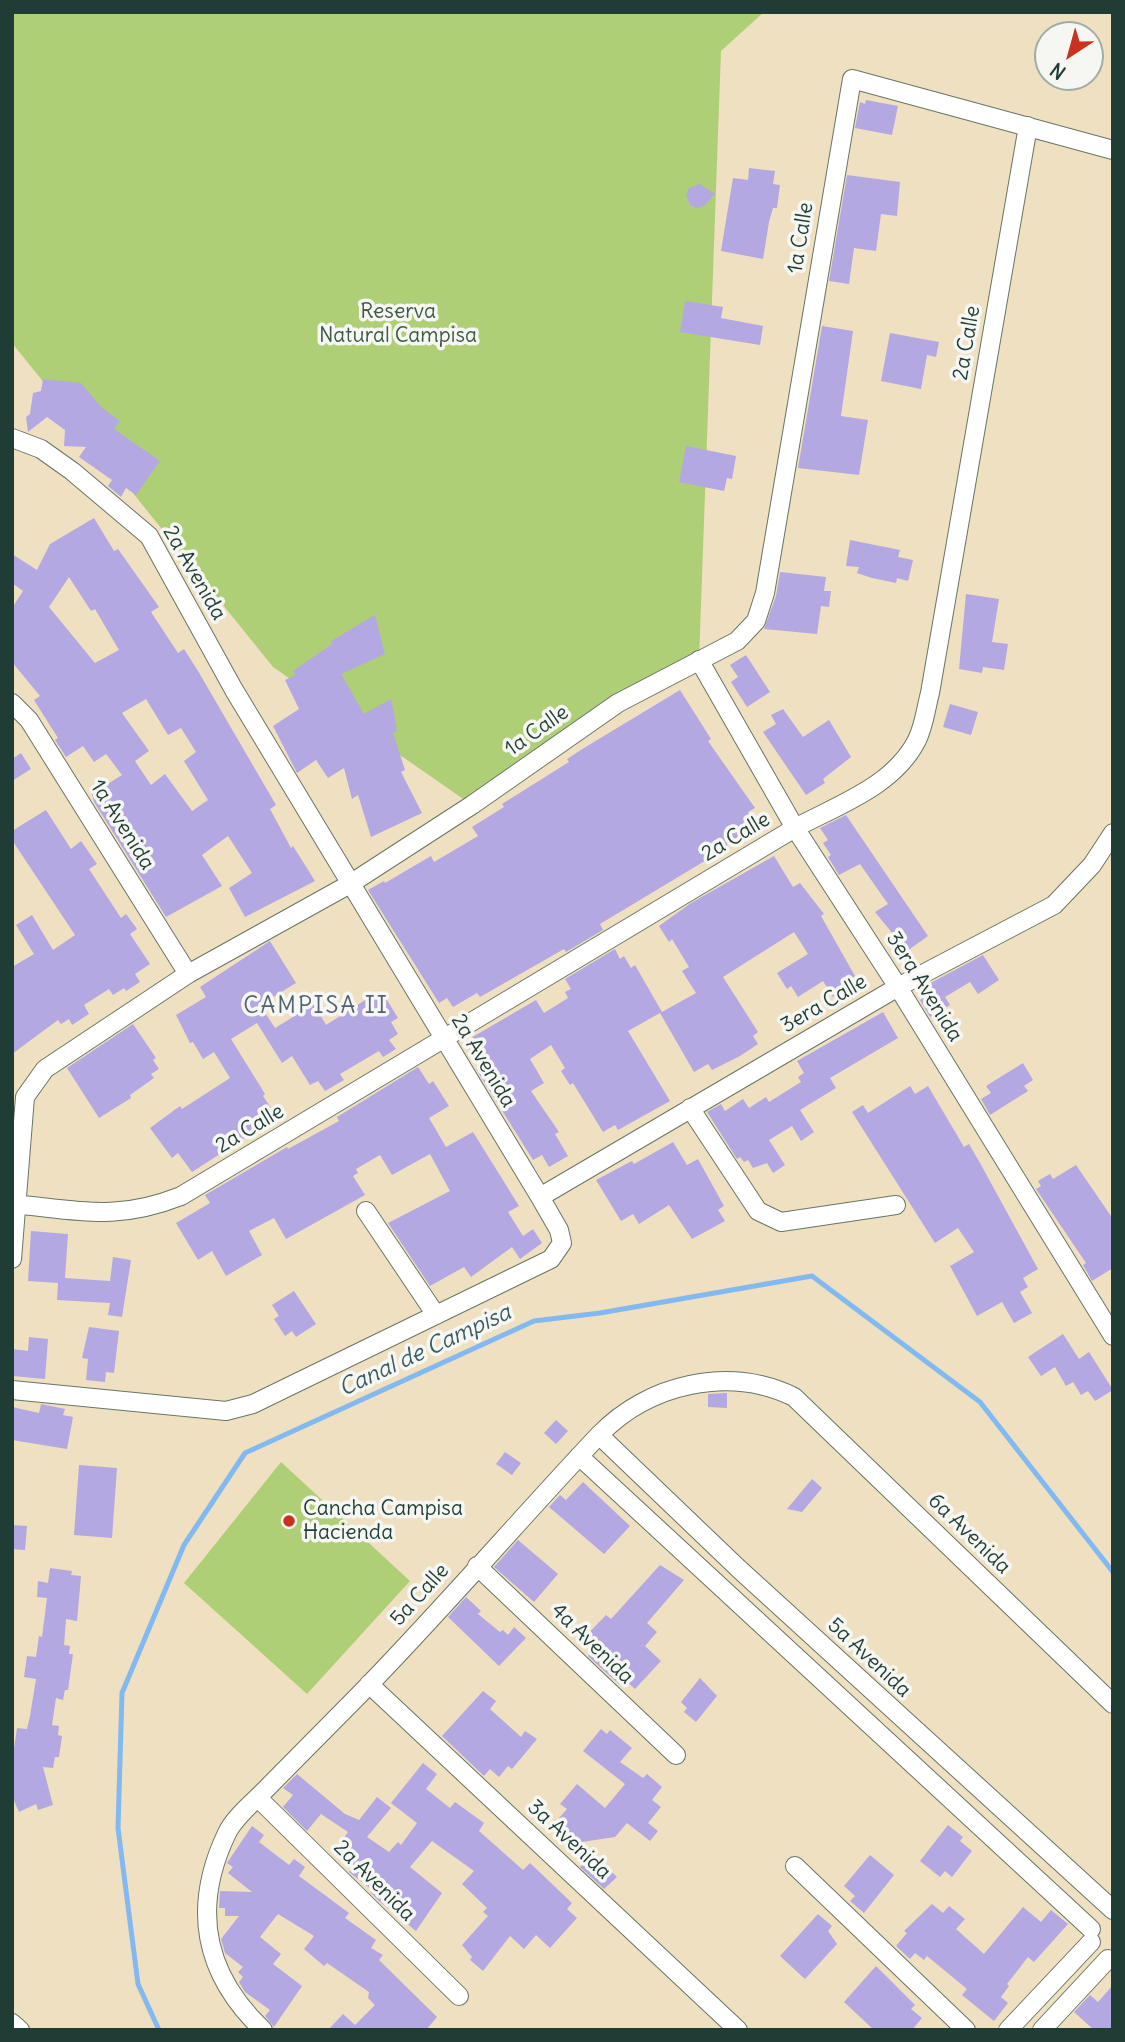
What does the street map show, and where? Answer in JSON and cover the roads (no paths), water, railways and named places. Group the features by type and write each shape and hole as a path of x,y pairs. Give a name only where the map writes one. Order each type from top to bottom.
{"street":[{"name":"1a Calle","path":"12,1259 25,1097 45,1069 188,974 350,884 472,805 618,703 737,641 756,621 765,593 852,79 1028,126"},
{"path":"1028,126 1113,150"},
{"name":"2a Calle","path":"15,1204 102,1214 149,1209 181,1196 444,1041 795,828 881,781 907,758 919,737 930,693 1028,126"},
{"name":"2a Avenida","path":"12,438 41,449 72,471 149,536 234,690 540,1197 559,1230 562,1243 558,1253 551,1259 253,1404 226,1411 12,1390"},
{"name":"3era Avenida","path":"699,660 795,828 1107,1313 1113,1336"},
{"name":"1a Avenida","path":"12,703 29,720 188,974"},
{"name":"3era Calle","path":"540,1197 898,987 1054,905 1092,865 1113,833"},
{"path":"690,1108 758,1212 768,1218 781,1222 896,1205"},
{"path":"366,1211 436,1315"},
{"name":"5a Calle","path":"264,2030 246,2014 219,1975 206,1914 215,1866 228,1831 369,1685 615,1419 643,1400 682,1385 748,1382 775,1388 794,1397"},
{"name":"6a Avenida","path":"794,1397 1113,1704"},
{"name":"5a Avenida","path":"599,1435 739,1569 1113,1910"},
{"path":"579,1455 913,1765 1091,1936 1099,1954 1111,1960 1042,2030"},
{"name":"4a Avenida","path":"477,1566 676,1755"},
{"path":"722,1588 739,1569"},
{"name":"3a Avenida","path":"369,1685 738,2030"},
{"path":"913,1765 930,1744"},
{"name":"2a Avenida","path":"258,1798 459,1996"},
{"path":"795,1866 966,2030"},
{"path":"1008,2030 1091,1936 1100,1915 1113,1910"},
{"path":"12,2023 20,2030"}],"waterway":[{"name":"Canal de Campisa","path":"159,2030 138,1984 118,1828 122,1693 184,1545 245,1453 534,1321 600,1313 812,1276 980,1402 1113,1572"}],"place":[{"name":"Cancha Campisa Hacienda","path":"289,1521"}],"district":[{"name":"CAMPISA II","path":"316,1006"}],"park label":[{"name":"Reserva Natural Campisa","path":"398,324"}]}
